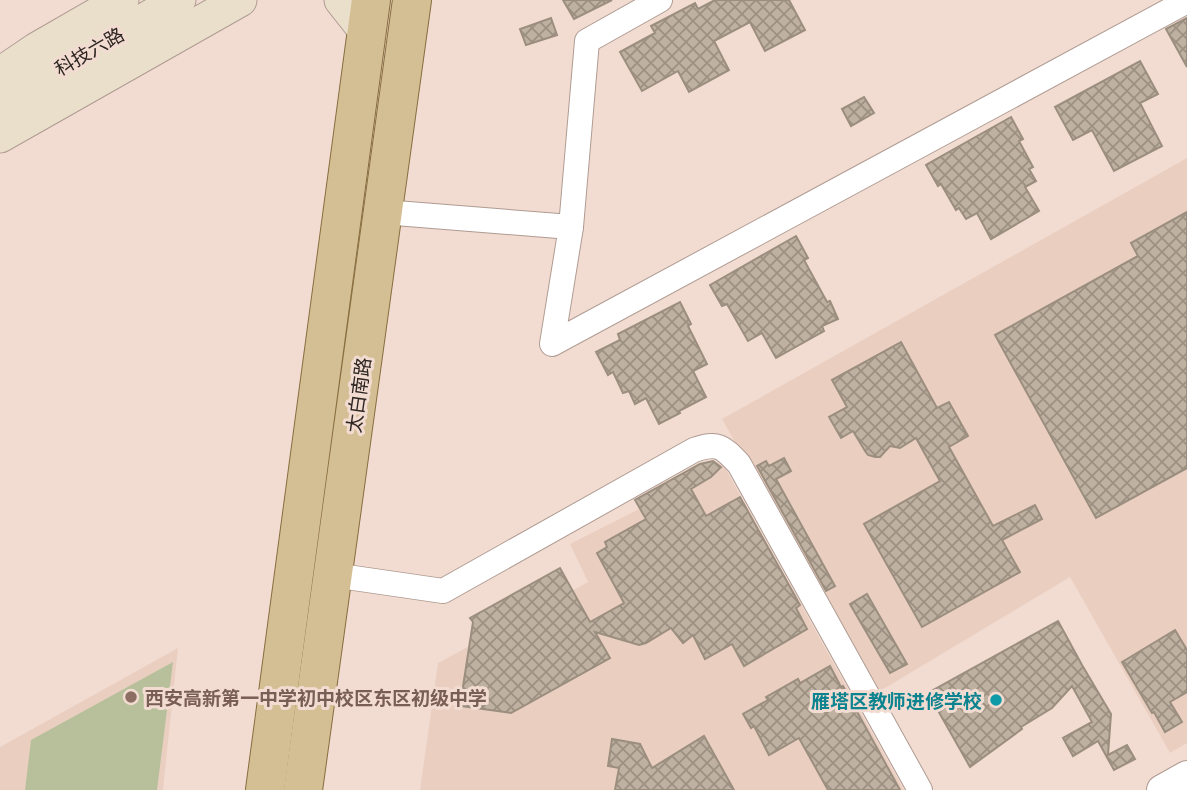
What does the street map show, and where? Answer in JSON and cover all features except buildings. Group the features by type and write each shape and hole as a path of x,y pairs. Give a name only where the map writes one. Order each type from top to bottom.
{"main road":[{"path":"0,50 88,0"},
{"name":"科技六路","path":"0,74 37,49 122,0"},
{"name":"科技六路","path":"0,103 179,0"},
{"path":"0,136 240,0"},
{"path":"341,0 369,16"},
{"name":"太白南路","path":"303,790 412,0"},
{"name":"太白南路","path":"265,790 369,16"}],"street":[{"path":"660,0 587,41 571,227 552,344 1187,1"},
{"path":"383,212 571,227"},
{"path":"332,575 443,591 694,450 709,445 725,449 739,464 920,790"},
{"path":"1162,790 1187,776"}],"shaded area":[{"path":"1187,158 1187,743 1170,753 1070,577 875,694 722,419"},
{"path":"724,466 904,790 420,790 438,663 588,582 570,544"},
{"name":"西安高新第一中学初中校区东区初级中学","path":"178,648 163,790 0,790 0,747"}],"green space":[{"name":"西安高新第一中学初中校区东区初级中学","path":"173,662 157,790 25,790 31,740"}],"place":[{"name":"西安高新第一中学初中校区东区初级中学","path":"131,697"},
{"name":"雁塔区教师进修学校","path":"996,700"}]}
